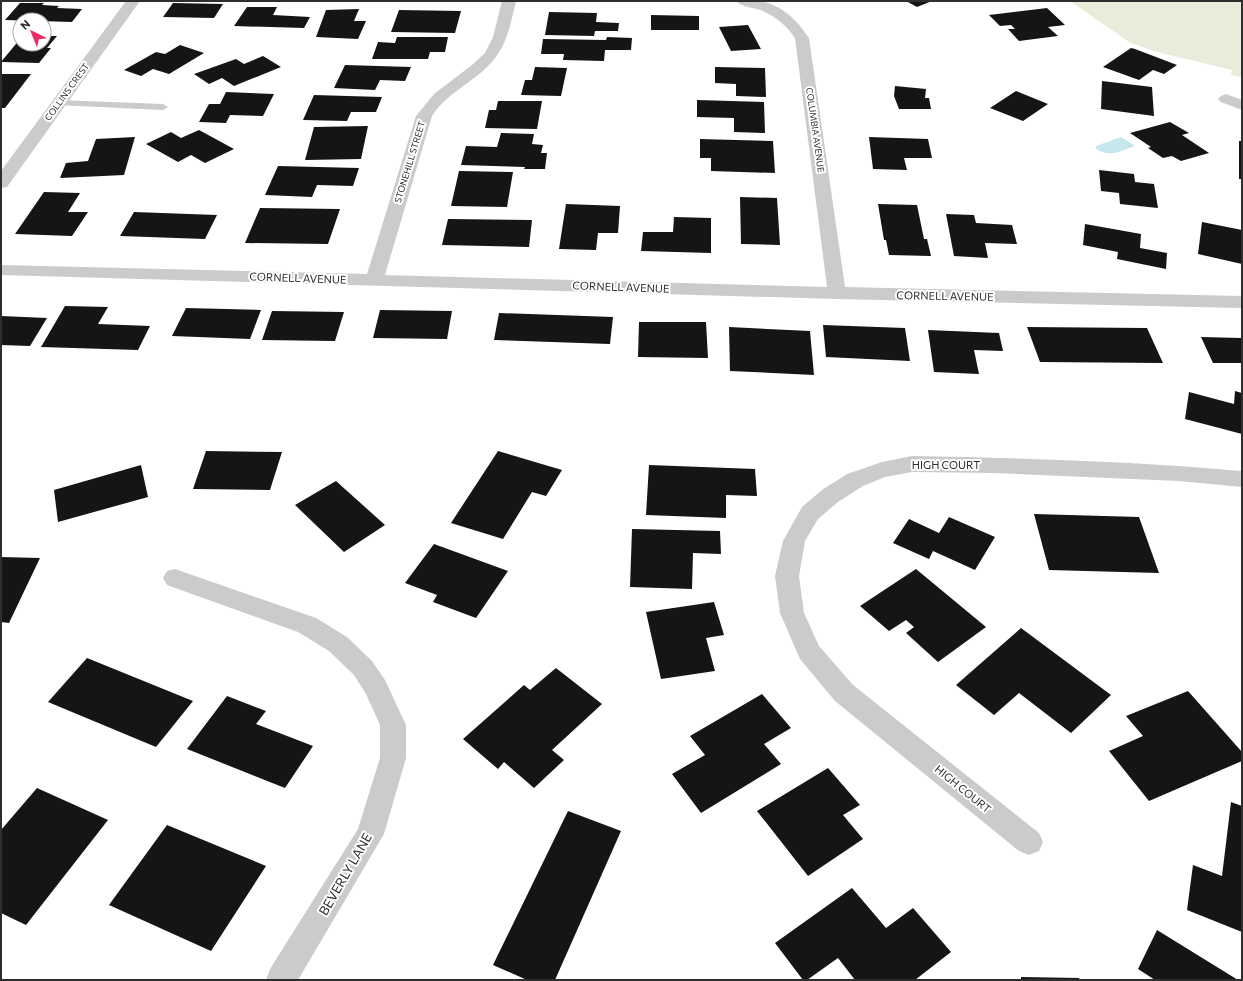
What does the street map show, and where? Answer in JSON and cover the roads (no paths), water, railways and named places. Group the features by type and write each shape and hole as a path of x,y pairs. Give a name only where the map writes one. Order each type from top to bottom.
{"street":[{"name":"COLLINS CREST","path":"1,183 133,1"},
{"name":"STONEHILL STREET","path":"374,280 424,116 442,94 476,70 489,58 500,35 508,1"},
{"name":"COLUMBIA AVENUE","path":"743,1 771,10 786,18 796,27 802,38 837,293"},
{"path":"1226,100 1242,105"},
{"name":"CORNELL AVENUE","path":"1,270 837,293 1242,302"},
{"name":"HIGH COURT","path":"1029,842 844,693 809,652 792,613 787,576 794,541 810,513 830,496 855,480 882,470 912,464 1001,465 1171,473 1232,478"},
{"name":"BEVERLY LANE","path":"175,578 307,625 338,644 363,668 376,688 393,725 394,758 370,834 281,980"}],"lane":[{"path":"59,103 163,107"}],"water":[{"path":"1121,137 1135,146 1115,153 1101,152 1096,149 1096,146"}]}
